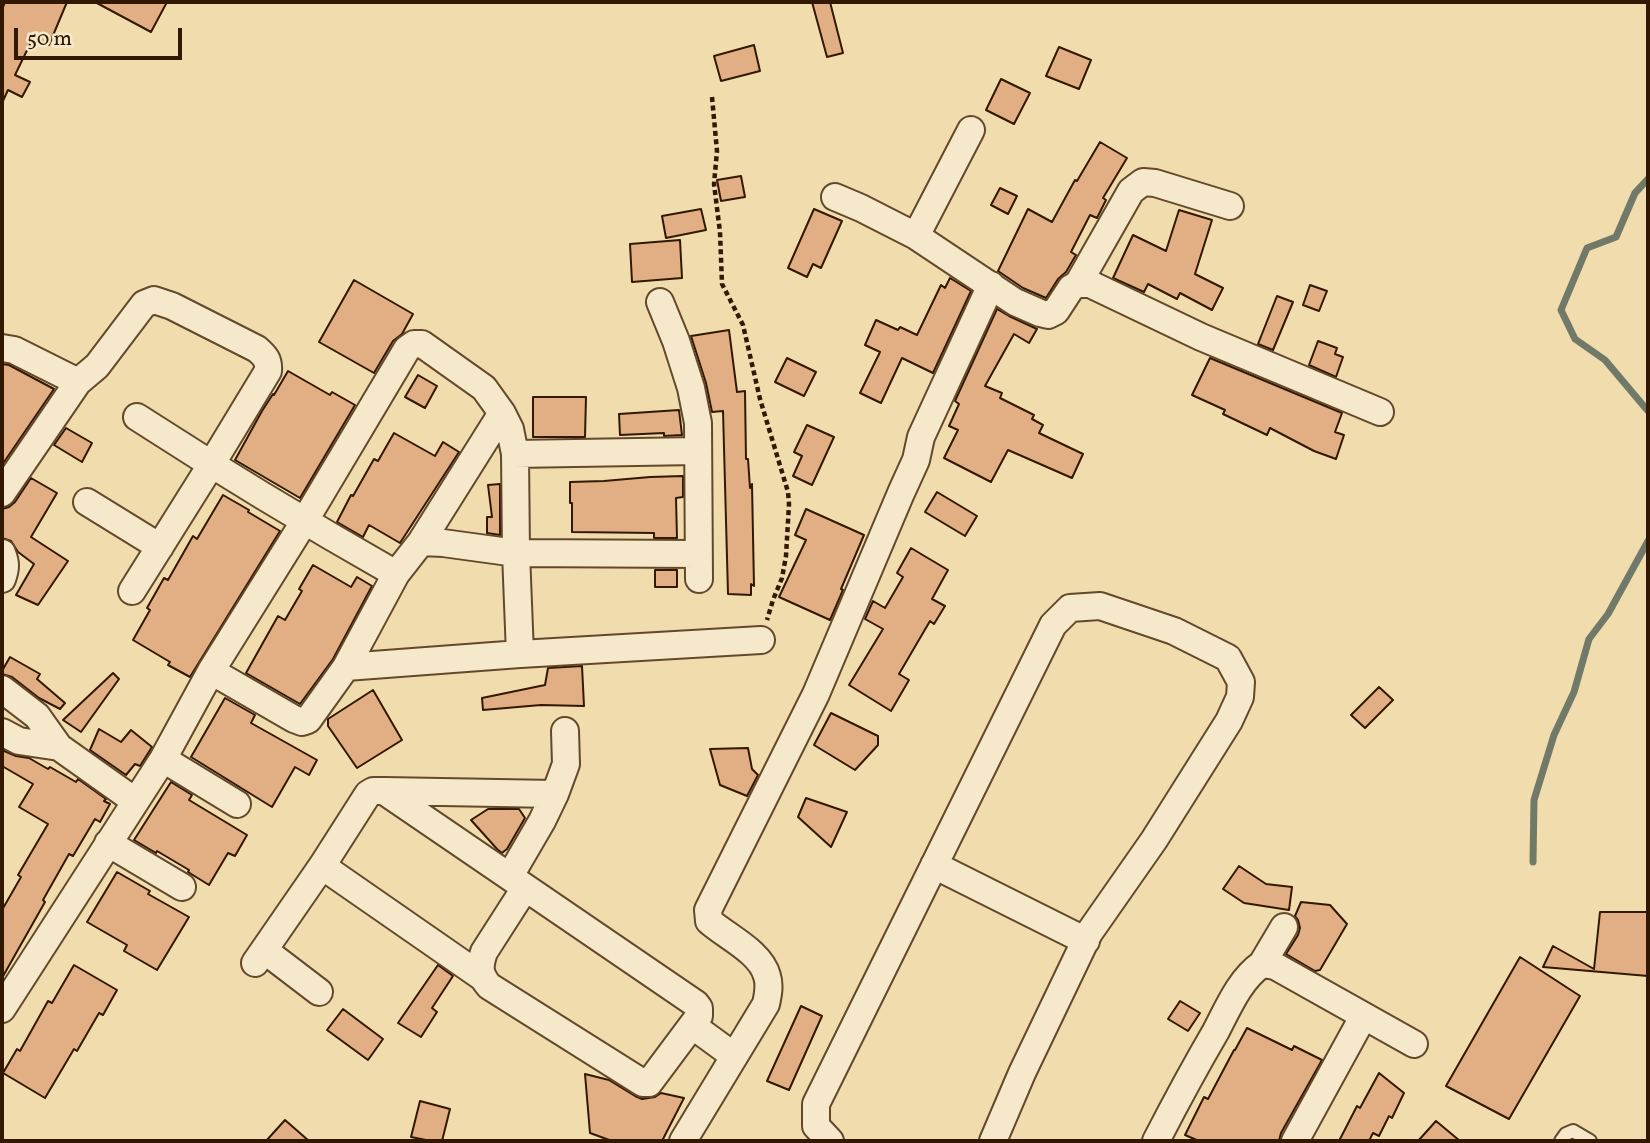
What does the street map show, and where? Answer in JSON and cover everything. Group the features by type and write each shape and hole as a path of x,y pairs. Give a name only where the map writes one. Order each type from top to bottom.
{"street":[{"path":"916,236 971,130"},
{"path":"1078,284 1131,191 1143,183 1155,183 1230,206"},
{"path":"835,197 916,236 1016,302 1040,313 1048,315 1055,311 1071,288 1078,284 1090,284 1201,337 1380,412"},
{"path":"683,1141 766,1004 769,990 768,976 756,957 709,921 708,910 816,694 916,460 921,438 992,285"},
{"path":"2,494 78,382 97,366 144,304 155,300 172,306 257,349 269,362 268,371 132,591"},
{"path":"421,542 516,553 698,566 698,424 691,388 660,302"},
{"path":"2,1009 163,759 211,671 407,349 414,344 422,344 484,388 510,429 515,454 520,654"},
{"path":"2,348 14,350 78,382"},
{"path":"211,671 294,719 302,722 309,720 346,667 396,574 421,542 502,413"},
{"path":"137,417 304,522 396,574"},
{"path":"515,454 697,451"},
{"path":"88,502 160,547"},
{"path":"2,552 6,568 2,579"},
{"path":"830,1141 816,1126 816,1104 1053,625 1070,608 1100,606 1174,631 1228,658 1241,682 1240,697 1229,721 1154,840 1089,933 1022,1073 993,1141"},
{"path":"346,667 761,640"},
{"path":"2,690 37,716 59,747 135,801"},
{"path":"482,977 480,963 484,952 517,882 566,764 565,730"},
{"path":"2,733 19,741 59,747"},
{"path":"163,759 237,804"},
{"path":"319,992 260,957 368,794 384,791 555,794"},
{"path":"322,866 482,977 489,986 643,1083 652,1081 693,1026 700,1013 696,1004 384,791"},
{"path":"108,842 182,887"},
{"path":"934,865 1086,941"},
{"path":"1156,1141 1178,1096 1232,1002 1252,971 1262,964 1284,927"},
{"path":"1262,964 1275,966 1414,1044"},
{"path":"1295,1141 1363,1017"},
{"path":"693,1026 734,1056"}],"lane":[{"path":"1561,1141 1566,1134 1573,1131 1590,1141"}],"path":[{"path":"712,97 717,152 714,184 720,232 722,284 743,325 760,399 788,492 786,556 782,578 767,622 767,634 761,640"}],"building":[{"path":"5,2 67,2 49,45 33,38 15,75 30,82 22,97 8,90 2,103 2,10"},
{"path":"95,2 167,2 151,32"},
{"path":"812,2 830,2 843,53 827,57"},
{"path":"754,45 760,71 721,81 714,56"},
{"path":"1059,47 1091,60 1079,89 1046,76"},
{"path":"1001,79 1030,93 1014,124 986,110"},
{"path":"1100,142 1127,158 1103,198 1106,200 1097,218 1090,215 1071,252 1076,255 1046,298 1023,288 998,271 1028,209 1052,222"},
{"path":"741,176 745,197 721,201 717,180"},
{"path":"1000,188 1017,196 1008,214 991,205"},
{"path":"701,209 706,230 666,238 662,216"},
{"path":"814,209 842,221 821,268 813,264 807,277 788,268"},
{"path":"1179,210 1212,220 1195,274 1223,288 1212,310 1180,293 1177,299 1148,284 1144,292 1113,278 1133,235 1166,251"},
{"path":"680,240 682,278 632,282 630,244"},
{"path":"950,278 971,291 933,373 902,358 881,403 860,393 880,352 865,345 876,320 917,335 941,285 945,288"},
{"path":"354,280 413,314 374,373 319,342"},
{"path":"1310,285 1327,291 1319,311 1303,305"},
{"path":"1277,296 1293,302 1273,350 1258,344"},
{"path":"997,309 1037,329 1029,343 1014,334 985,386 1002,393 1000,398 1034,415 1032,419 1043,425 1039,433 1083,454 1072,478 1008,450 991,482 944,458 958,430 949,426 959,404 955,401"},
{"path":"729,330 737,392 745,391 746,459 750,488 752,484 754,586 751,584 751,595 728,594 723,411 712,412 691,336"},
{"path":"1318,341 1337,348 1335,354 1343,357 1336,377 1309,365"},
{"path":"787,358 816,372 804,396 775,382"},
{"path":"1210,358 1342,413 1335,432 1344,435 1336,459 1314,451 1270,428 1267,435 1223,414 1225,410 1192,395"},
{"path":"2,364 9,365 54,389 2,465"},
{"path":"288,371 330,395 332,392 355,405 300,498 235,460"},
{"path":"418,375 437,386 425,408 405,397"},
{"path":"533,397 586,397 585,437 533,437"},
{"path":"679,410 682,435 620,435 619,414"},
{"path":"807,425 834,437 812,485 793,476 802,456 794,452"},
{"path":"66,428 92,443 82,462 54,445"},
{"path":"394,433 435,456 443,442 459,452 400,543 369,525 363,537 337,522 374,459 378,461"},
{"path":"683,476 683,497 676,498 677,538 654,538 654,533 572,532 570,482"},
{"path":"31,478 57,493 31,537 68,561 38,605 16,595 34,564 18,552 11,541 2,538 2,509 15,502"},
{"path":"500,484 500,535 487,533 487,517 492,517 488,485"},
{"path":"937,492 977,516 965,536 925,512"},
{"path":"223,495 280,531 190,677 133,640 164,578 168,580 193,536 197,539"},
{"path":"806,509 864,535 830,620 779,597 806,540 795,535"},
{"path":"911,548 948,570 932,599 945,606 934,624 930,621 899,674 909,680 891,711 849,685 883,629 865,619 873,601 885,608 903,577 897,573"},
{"path":"313,565 351,587 357,577 372,586 333,659 300,704 246,673 278,616 285,620"},
{"path":"655,570 677,570 677,587 655,587"},
{"path":"10,657 40,674 37,679 65,703 60,709 39,698 12,677 2,674"},
{"path":"582,666 584,706 541,705 483,710 482,698 545,685 548,668"},
{"path":"113,673 119,679 81,732 63,720"},
{"path":"1379,687 1393,700 1365,728 1351,715"},
{"path":"373,690 402,740 357,768 328,726 328,719"},
{"path":"225,698 255,715 251,723 317,760 309,775 295,767 272,807 191,757"},
{"path":"831,713 878,736 878,745 855,770 814,745"},
{"path":"99,729 121,742 131,730 152,747 140,766 135,764 126,775 90,750"},
{"path":"748,748 752,769 758,775 747,796 720,785 710,749"},
{"path":"2,750 29,758 48,769 50,767 76,782 78,779 110,804 100,822 95,819 73,856 69,854 2,978 2,910 21,877 18,875 48,824 19,807 33,784 2,766"},
{"path":"171,782 192,795 189,800 247,835 235,856 228,853 209,885 188,872 189,870 134,840"},
{"path":"806,798 847,812 831,847 798,817"},
{"path":"488,809 519,809 525,818 502,853 471,820"},
{"path":"1239,866 1266,884 1292,887 1289,910 1244,903 1223,889"},
{"path":"117,872 150,891 148,894 189,917 157,970 124,951 127,945 87,922"},
{"path":"1301,902 1330,905 1347,924 1320,970 1315,971 1286,954 1298,935 1300,928 1295,916"},
{"path":"1600,912 1648,912 1648,976 1543,967 1553,946 1594,969"},
{"path":"1520,957 1580,996 1509,1119 1446,1086"},
{"path":"74,965 117,990 103,1015 99,1013 77,1051 74,1049 45,1098 3,1073 17,1049 20,1051 48,1001 52,1003"},
{"path":"438,965 453,976 432,1008 437,1012 421,1037 398,1023"},
{"path":"1180,1001 1200,1013 1188,1031 1168,1019"},
{"path":"801,1006 822,1016 789,1090 767,1081"},
{"path":"343,1009 383,1039 368,1060 327,1030"},
{"path":"1247,1028 1292,1050 1294,1046 1322,1060 1279,1141 1199,1141 1185,1135 1204,1097 1208,1099"},
{"path":"1379,1073 1404,1093 1392,1118 1389,1116 1379,1136 1373,1133 1369,1141 1339,1141 1357,1106 1360,1108"},
{"path":"585,1074 609,1080 642,1099 661,1093 684,1098 662,1141 612,1141 590,1133"},
{"path":"420,1101 450,1109 442,1141 411,1137"},
{"path":"285,1120 309,1141 266,1141"},
{"path":"1436,1121 1460,1141 1418,1141"}],"waterway":[{"path":"1648,179 1635,193 1616,237 1587,248 1561,310 1575,339 1605,360 1648,411"},
{"path":"1533,862 1534,800 1554,735 1574,692 1589,639 1608,614 1648,541"}]}
